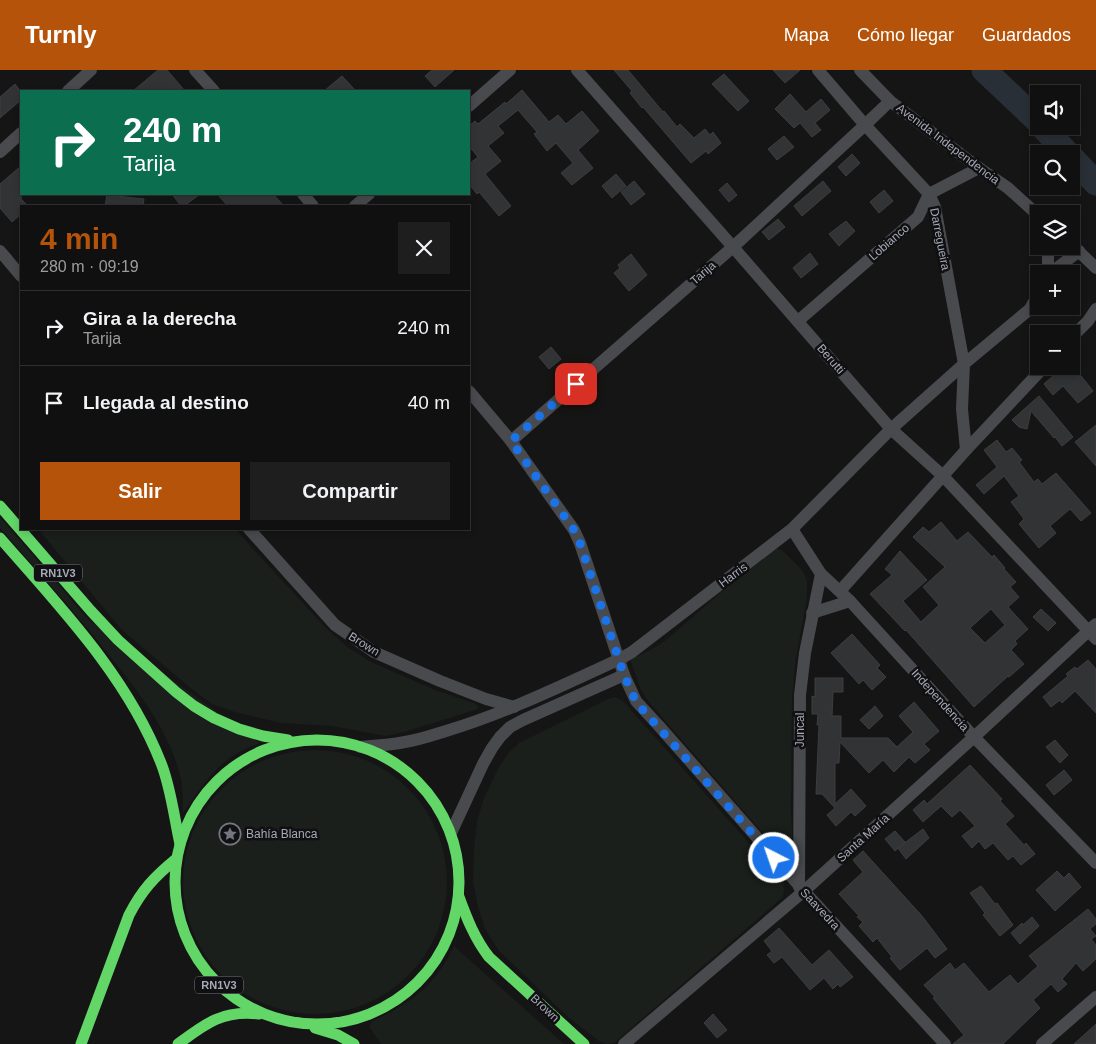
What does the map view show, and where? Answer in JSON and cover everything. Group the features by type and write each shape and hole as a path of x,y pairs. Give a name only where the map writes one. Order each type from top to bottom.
{"main road":[{"name":"RN1V3","path":"0,506 20,529"},
{"name":"RN1V3","path":"21,530 118,640 194,706 214,718 239,729 295,742"},
{"name":"RN1V3","path":"0,538 98,653 128,696 152,740 162,764 180,844"},
{"name":"RN1V3","path":"328,740 360,746 389,760 416,779 436,804 451,833 459,864 459,897 452,928 438,958 418,983 392,1003 363,1017 331,1024 298,1023 267,1015 238,1000 213,979 194,953 180,924 175,892 176,859 180,844 192,814 211,787 235,766 264,750 295,742 328,740"},
{"path":"81,1044 126,921 145,889 155,877 176,859"},
{"name":"Brown","path":"459,897 471,930 479,945 489,957 584,1044"},
{"path":"178,1044 208,1023 227,1014 250,1012 267,1015"},
{"path":"298,1023 338,1035 354,1044"}],"street":[{"path":"69,90 92,70"},
{"path":"195,70 213,90"},
{"path":"470,105 510,70"},
{"name":"Berutti","path":"577,70 891,429 943,476 1093,631"},
{"name":"Darregueira","path":"818,70 865,125 929,194 934,207 964,364 962,409 966,450"},
{"name":"Avenida Independencia","path":"860,70 890,101 1008,188 1030,208"},
{"name":"Tarija","path":"511,441 733,247 890,101"},
{"path":"0,152 20,134"},
{"path":"929,194 979,168"},
{"name":"Lobianco","path":"798,321 918,217 929,194"},
{"path":"304,195 312,205"},
{"path":"356,205 368,195"},
{"path":"0,251 20,275"},
{"path":"1080,253 1096,268"},
{"path":"1059,265 1068,255"},
{"name":"Harris","path":"360,746 408,742 457,728 514,707 632,652 792,529 891,429 1030,308"},
{"path":"1080,329 1096,309"},
{"path":"840,591 966,450 1037,375"},
{"name":"Saavedra","path":"470,392 511,441 574,530 624,675 636,702 802,889 945,1044"},
{"name":"Independencia","path":"792,529 821,574 850,601 974,738 1096,863"},
{"name":"Brown","path":"250,530 335,625 374,652 440,682 514,707"},
{"name":"Juncal","path":"802,889 800,695 805,653 821,574"},
{"path":"812,613 850,601"},
{"name":"Santa María","path":"624,1044 974,738 1093,631"},
{"path":"451,833 483,764 500,737 510,727 624,675"},
{"path":"1042,1044 1096,997"}],"shaded area":[{"path":"0,517 88,619 260,743 234,755 215,771 183,813 182,784 175,758 151,711 131,682 96,639 0,528"},
{"path":"39,530 236,530 325,627 346,646 371,662 435,690 474,703 478,706 478,709 386,736 332,726 281,723 235,712 212,704 122,630"},
{"path":"774,549 783,551 803,571 807,581 807,598 795,664 792,700 791,809 793,855 789,862 648,701 641,690 630,659 649,651 666,640 769,551"},
{"path":"615,697 623,701 783,881 784,889 783,897 614,1043 607,1044 599,1041 568,1017 499,951 485,929 473,881 477,821 484,798 498,769 509,752 519,743"},
{"path":"315,750 341,753 365,760 399,780 417,798 437,832 444,856 447,882 444,908 437,932 417,966 399,984 365,1004 341,1011 315,1014 289,1011 265,1004 231,984 213,966 193,932 186,908 183,882 186,856 193,832 213,798 231,780 265,760 289,753"},
{"path":"454,946 564,1044 381,1044 369,1027 372,1021 398,1008 420,992 439,972"}],"building":[{"path":"158,70 167,70 184,90 134,90"},
{"path":"432,70 454,70 435,87 425,76"},
{"path":"614,70 628,70 677,127 680,124 694,138 705,129 710,135 713,132 721,143 708,154 706,151 691,163 642,108 630,93 632,91"},
{"path":"773,70 800,70 785,83"},
{"path":"724,74 749,101 738,111 712,84"},
{"path":"342,76 355,90 325,90"},
{"path":"15,84 20,91 20,101 0,118 0,97"},
{"path":"522,90 549,122 558,115 566,124 582,111 599,131 578,150 593,168 572,185 561,173 573,163 556,143 547,151 534,134 537,132 518,110 498,126 504,133 488,146 501,161 485,174 511,206 499,216 479,192 477,194 470,185 470,163 478,157 470,147 470,125 475,121 478,124 505,102 506,104"},
{"path":"790,94 806,112 821,99 830,110 815,123 821,130 812,137 800,123 794,128 775,109"},
{"path":"784,136 794,147 777,160 768,149"},
{"path":"852,154 860,163 846,176 838,167"},
{"path":"20,167 20,195 27,205 20,205 20,215 12,222 0,208 0,184"},
{"path":"616,174 626,186 612,198 602,186"},
{"path":"634,181 645,194 631,205 621,192"},
{"path":"823,181 831,191 802,216 794,206"},
{"path":"727,183 737,195 729,202 719,190"},
{"path":"884,190 893,201 879,213 870,202"},
{"path":"107,195 144,199 143,205 105,205"},
{"path":"173,195 199,195 185,205 180,205"},
{"path":"218,195 274,195 283,205 227,205"},
{"path":"778,219 785,227 769,240 762,232"},
{"path":"846,221 855,231 839,246 829,234"},
{"path":"810,253 818,264 801,278 793,268"},
{"path":"631,254 647,275 629,291 614,273 620,268 618,265"},
{"path":"551,347 561,359 549,369 539,357"},
{"path":"1054,375 1080,375 1093,391 1078,403 1063,386 1053,395 1044,384"},
{"path":"1039,396 1073,437 1062,446 1031,411 1027,429 1019,427 1012,420"},
{"path":"1096,425 1096,466 1075,442"},
{"path":"997,440 1006,452 1012,448 1022,460 1019,462 1034,482 1038,479 1042,484 1056,473 1091,513 1081,521 1070,509 1050,526 1056,533 1039,548 1019,524 1024,519 1011,502 1019,496 1004,476 984,494 976,485 997,467 984,450"},
{"path":"941,522 957,541 968,532 992,557 994,555 1016,582 1010,587 1019,597 1008,607 1028,629 1015,641 1017,644 1011,650 1024,664 974,707 906,630 870,594 892,575 885,569 900,551 927,580 903,601 921,622 939,605 923,587 945,567 913,537 923,527 929,532","holes":["991,609 1005,625 985,643 970,628"]},
{"path":"1041,609 1056,623 1048,631 1033,617"},
{"path":"852,634 880,665 877,668 886,677 872,690 863,680 859,684 831,653"},
{"path":"1088,660 1096,669 1096,713 1075,691 1062,703 1060,700 1051,707 1043,697 1068,676 1066,674 1075,667 1077,669"},
{"path":"815,678 843,678 843,692 833,692 832,716 841,716 841,738 888,738 897,747 913,732 899,716 914,702 939,731 924,744 930,750 915,763 909,757 894,772 883,760 869,773 840,742 839,763 835,763 835,804 851,789 866,806 855,816 851,812 836,826 827,815 835,808 822,794 816,794 819,725 817,725 818,714 812,714 812,696 815,697"},
{"path":"875,706 883,716 869,729 860,720"},
{"path":"1055,740 1068,755 1060,763 1046,747"},
{"path":"970,765 1002,799 1000,801 1014,816 1005,824 1035,854 1021,865 1013,856 1008,860 993,843 985,849 979,841 972,848 962,836 975,826 960,810 952,817 941,806 923,822 913,810 924,800 927,804"},
{"path":"1064,770 1072,780 1054,795 1046,785"},
{"path":"923,829 929,838 906,859 898,848"},
{"path":"895,831 905,842 895,851 885,839"},
{"path":"863,851 922,916 947,949 935,958 927,948 900,970 877,938 873,942 859,926 863,922 839,894 863,872 853,860"},
{"path":"1057,871 1064,878 1069,873 1081,887 1055,911 1036,890"},
{"path":"981,886 995,904 997,903 1013,925 1000,936 983,915 985,913 970,893"},
{"path":"1088,909 1096,919 1096,924 1090,929 1096,936 1091,939 1096,945 1096,959 1083,971 1076,963 1062,979 1067,984 1058,992 1051,984 1033,1000 1040,1008 1003,1044 953,1044 964,1035 924,985 950,963 955,970 964,963 989,992 1010,975 1018,984 1038,966 1029,956"},
{"path":"1032,917 1039,926 1020,944 1011,933"},
{"path":"779,928 812,965 829,950 853,977 840,987 838,984 833,989 824,978 810,990 782,957 774,963 767,955 772,951 764,941"},
{"path":"713,1014 727,1030 717,1038 704,1023"},
{"path":"1096,1024 1096,1044 1074,1044"}],"waterway":[{"path":"984,70 1030,113"},
{"path":"1050,135 1060,145"},
{"path":"1080,166 1096,183"}],"traffic: fast":[{"path":"0,506 20,529"},
{"path":"21,530 118,640 176,692 214,718 239,729 263,736 288,740"},
{"path":"0,538 90,644 130,701 147,731 161,763 170,792 180,844"},
{"path":"317,740 358,746 384,757 407,772 427,792 442,815 453,841 459,882 453,923 442,949 427,972 407,992 384,1007 358,1018 317,1024 276,1018 250,1007 227,992 207,972 192,949 181,923 175,882 181,841 192,815 207,792 227,772 250,757 276,746 317,740"},
{"path":"81,1044 129,915 149,884 176,859"},
{"path":"459,897 472,929 489,957 584,1044"},
{"path":"178,1044 206,1024 225,1016 246,1013 259,1014"},
{"path":"315,1028 338,1035 354,1044"}],"place":[{"name":"Bahía Blanca","path":"230,834"}],"route":[{"path":"576,384 511,441 574,530 624,675 636,702 774,858"}]}
